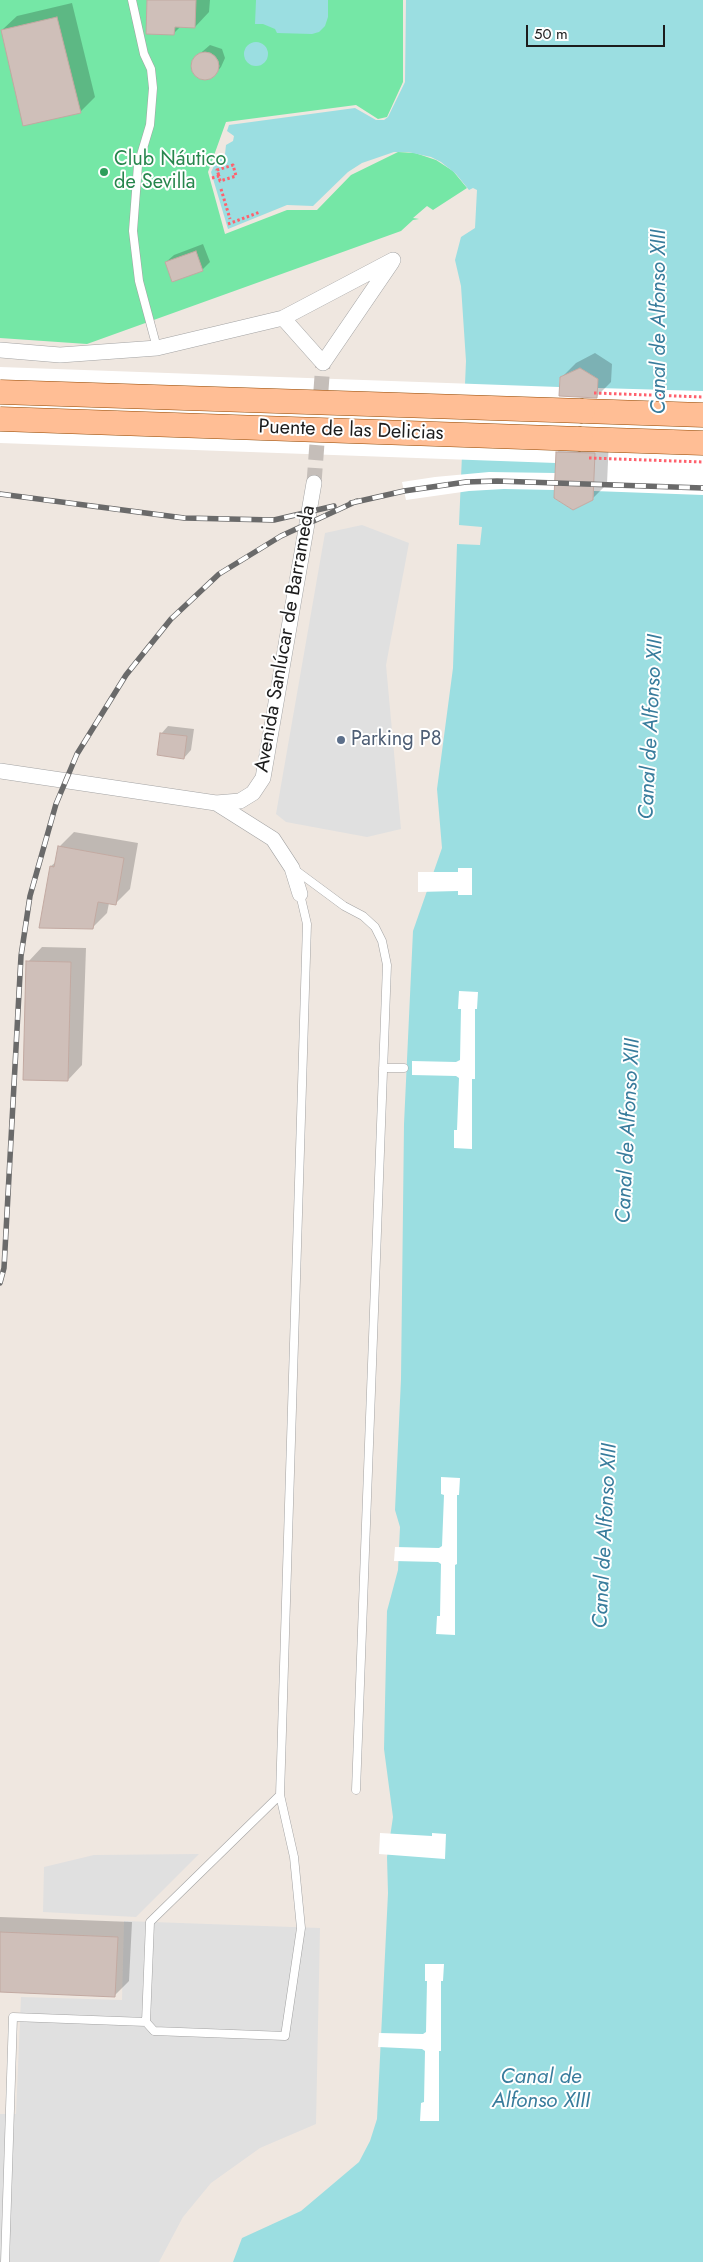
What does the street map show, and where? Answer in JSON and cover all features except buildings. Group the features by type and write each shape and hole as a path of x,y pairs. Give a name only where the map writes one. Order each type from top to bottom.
{"main road":[{"name":"Puente de las Delicias","path":"0,392 703,415"},
{"name":"Puente de las Delicias","path":"0,419 703,443"}],"street":[{"path":"0,350 60,354 157,348 283,318 393,260 323,364 283,318"},
{"name":"Avenida Sanlúcar de Barrameda","path":"216,803 240,800 253,793 263,778 314,483"},
{"path":"0,771 216,803 273,839 292,868 300,894"}],"lane":[{"path":"132,0 144,54 151,69 153,88 150,125 138,166 133,231 139,280 157,348"},
{"path":"292,868 344,906 363,916 374,927 382,941 387,965 356,1790"},
{"path":"280,1796 150,1922 146,2022 154,2031 285,2036 301,1928 294,1857 280,1796 307,924 300,894"},
{"path":"383,1068 404,1068"},
{"path":"5,2262 13,2017 146,2022"}],"path":[{"path":"233,166 236,176 220,181 219,176 217,170 233,166"},
{"path":"212,178 219,176"},
{"path":"221,189 230,219"},
{"path":"228,224 260,212"}],"green space":[{"name":"Club Náutico de Sevilla","path":"0,0 403,0 403,82 387,117 378,119 356,105 226,122 208,172 225,234 287,210 317,210 351,175 398,152 415,153 436,160 453,171 467,188 433,210 427,206 413,218 419,219 413,220 401,231 87,344 0,338"}],"shaded area":[{"name":"Parking P8","path":"362,525 409,543 386,665 401,829 367,837 286,822 276,814 325,533"},
{"path":"199,1854 136,1917 43,1912 44,1867 94,1855"},
{"path":"124,1921 320,1928 316,2124 260,2148 211,2183 183,2217 159,2262 0,2262 0,2114 16,2114 21,1997 122,2000"}],"water":[{"path":"256,0 328,0 328,17 325,26 319,32 312,34 277,33 275,29 263,24 255,24"},
{"name":"Canal de Alfonso XIII","path":"406,0 703,0 703,2262 233,2262 242,2238 301,2211 359,2162 370,2141 377,2119 388,1893 387,1857 393,1817 384,1749 387,1611 398,1570 400,1527 395,1510 401,1379 404,1124 413,931 442,848 437,789 453,668 457,544 480,545 482,527 459,525 466,361 461,286 455,260 461,237 475,228 477,190 473,188 469,190 456,174 431,157 408,152 394,152 362,163 348,172 313,206 287,205 228,229 211,172 220,154 225,154 226,145 233,141 234,136 227,131 229,125 355,108 376,120 384,120 388,117 405,82"},
{"path":"256,42 265,45 268,54 265,63 256,66 247,63 244,54 247,45"}],"pier":[{"path":"0,367 559,387 560,377 580,368 598,379 598,388 703,391 703,495 594,491 593,500 573,510 554,498 554,490 504,489 469,491 406,500 402,482 489,472 555,473 556,463 0,443"},
{"path":"458,868 472,868 472,895 458,895 458,891 418,892 418,872 458,872"},
{"path":"459,991 478,992 477,1009 475,1009 475,1079 472,1079 472,1149 454,1148 454,1130 457,1130 459,1078 456,1076 412,1075 412,1061 456,1062 460,1060 461,1009 458,1009"},
{"path":"441,1477 460,1478 459,1495 457,1495 455,1635 436,1634 437,1616 440,1616 441,1564 438,1562 394,1561 395,1547 439,1548 442,1546 444,1495 441,1494"},
{"path":"380,1833 432,1836 432,1833 446,1834 445,1859 379,1854"},
{"path":"425,1964 444,1964 443,1981 441,1981 439,2121 420,2121 421,2103 424,2102 425,2051 422,2049 378,2047 379,2033 423,2034 426,2032 427,1981 425,1981"}],"tunnel":[{"path":"314,483 323,363"}],"railway":[{"path":"351,503 404,491 466,482 497,481 703,488"},
{"path":"0,494 184,518 274,520 334,506"},
{"path":"0,1283 4,1268 21,956 30,896 56,804 77,754 126,675 171,619 219,574 281,536 357,501"}],"place":[{"name":"Club Náutico de Sevilla","path":"104,172"},
{"name":"Parking P8","path":"341,740"}]}
